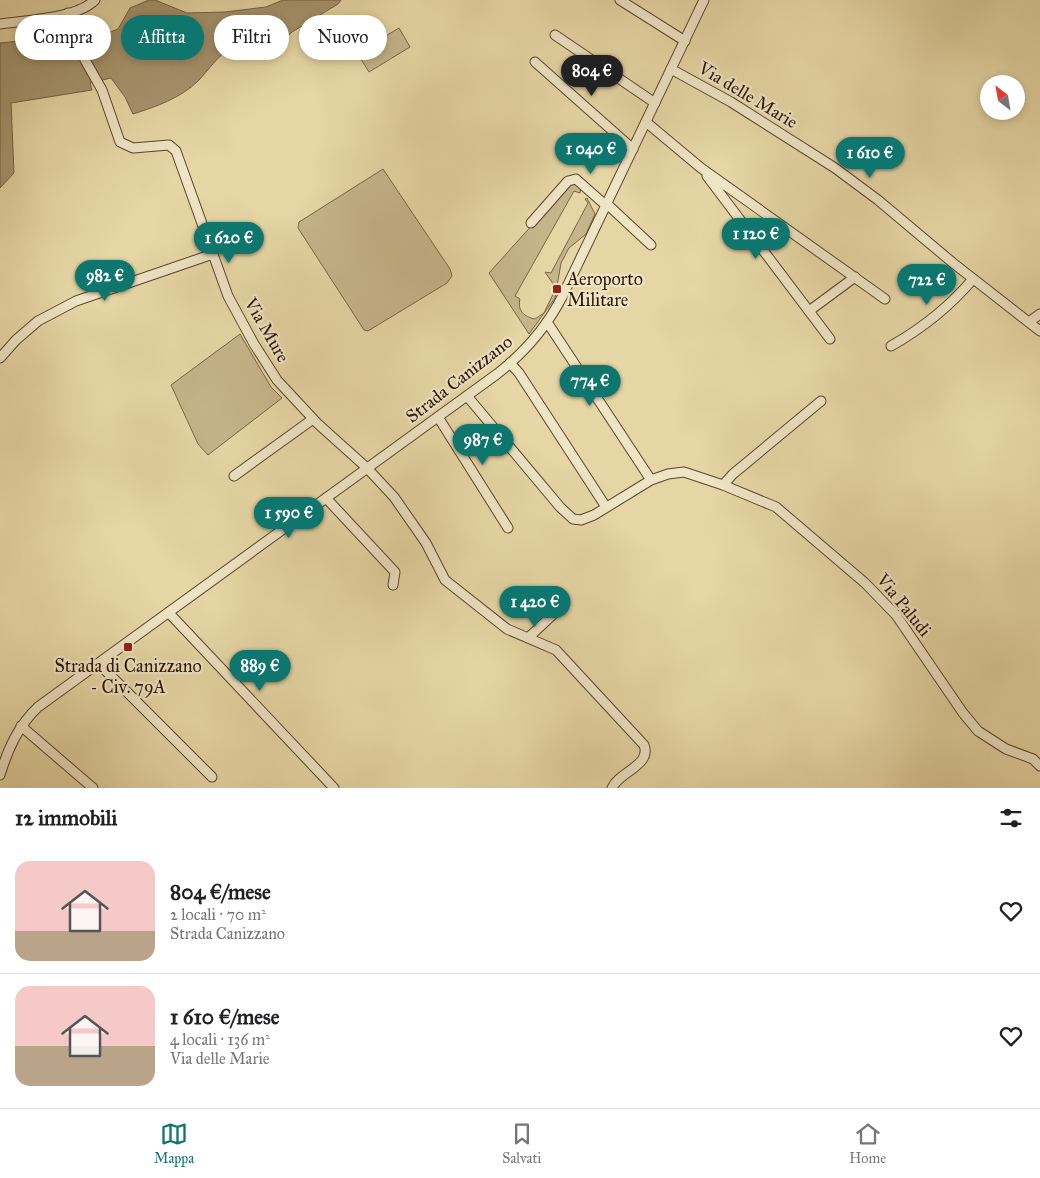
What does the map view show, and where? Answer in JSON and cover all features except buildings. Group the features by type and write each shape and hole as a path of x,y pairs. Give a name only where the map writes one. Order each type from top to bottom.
{"street":[{"path":"0,24 68,13 86,6 94,0"},
{"path":"620,0 685,41"},
{"name":"Strada Canizzano","path":"0,775 11,744 21,726 38,707 510,363 547,322 607,204 704,0"},
{"name":"Via Mure","path":"68,13 86,63 100,85 117,135 122,144 133,148 165,144 174,148 228,296 277,380 313,419 367,468 394,498 426,543 446,580 507,629 550,646 560,654 644,745 646,752 643,761 615,781 612,788"},
{"path":"555,35 655,103"},
{"path":"536,62 633,149"},
{"name":"Via delle Marie","path":"671,69 731,102 835,168 878,200 973,279 1040,331"},
{"path":"646,122 701,168 885,299"},
{"path":"701,168 830,339"},
{"path":"531,224 568,181 573,178 607,204 651,245"},
{"path":"0,358 16,340 38,321 76,301 213,254"},
{"path":"809,311 855,277"},
{"path":"891,346 906,338 960,294 973,279"},
{"path":"1029,322 1040,314"},
{"path":"547,322 651,480"},
{"path":"510,363 519,373 606,507"},
{"name":"Via Paludi","path":"466,396 569,516 581,520 651,480 668,474 684,472 723,485 776,508 858,577 896,615 978,731 1006,749 1032,759 1040,766"},
{"path":"723,485 733,474 821,401"},
{"path":"438,417 508,528"},
{"path":"234,476 313,419"},
{"path":"326,498 395,572 394,585"},
{"path":"528,638 561,607"},
{"path":"169,613 334,788"},
{"path":"99,664 212,777"},
{"path":"21,726 94,788"}],"shaded area":[{"path":"149,0 155,0 187,13 225,12 266,7 283,0 341,0 338,4 320,15 299,15 299,28 289,35 289,15 214,15 214,60 216,60 198,81 184,92 159,105 133,114 125,97 111,78 90,83 92,90 11,103 14,173 0,188 0,43 15,41 15,60 111,60 111,32 118,29 121,24 121,60 204,60 204,15 126,15 130,8"},
{"path":"399,28 410,47 369,72 361,60 387,60 387,35"},
{"path":"383,169 450,269 452,276 447,283 368,331 364,330 298,228 299,222"},
{"path":"574,183 581,188 580,193 574,191 515,296 520,299 521,310 525,315 535,319 544,313 556,288 545,272 551,273 588,203 585,199 587,198 595,214 586,234 569,248 561,263 555,298 529,334 489,273 568,185"},
{"path":"240,334 271,387 282,398 208,455 198,444 171,385"}],"place":[{"name":"Aeroporto Militare","path":"557,289"},
{"name":"Strada di Canizzano - Civ. 79A","path":"128,647"}]}
